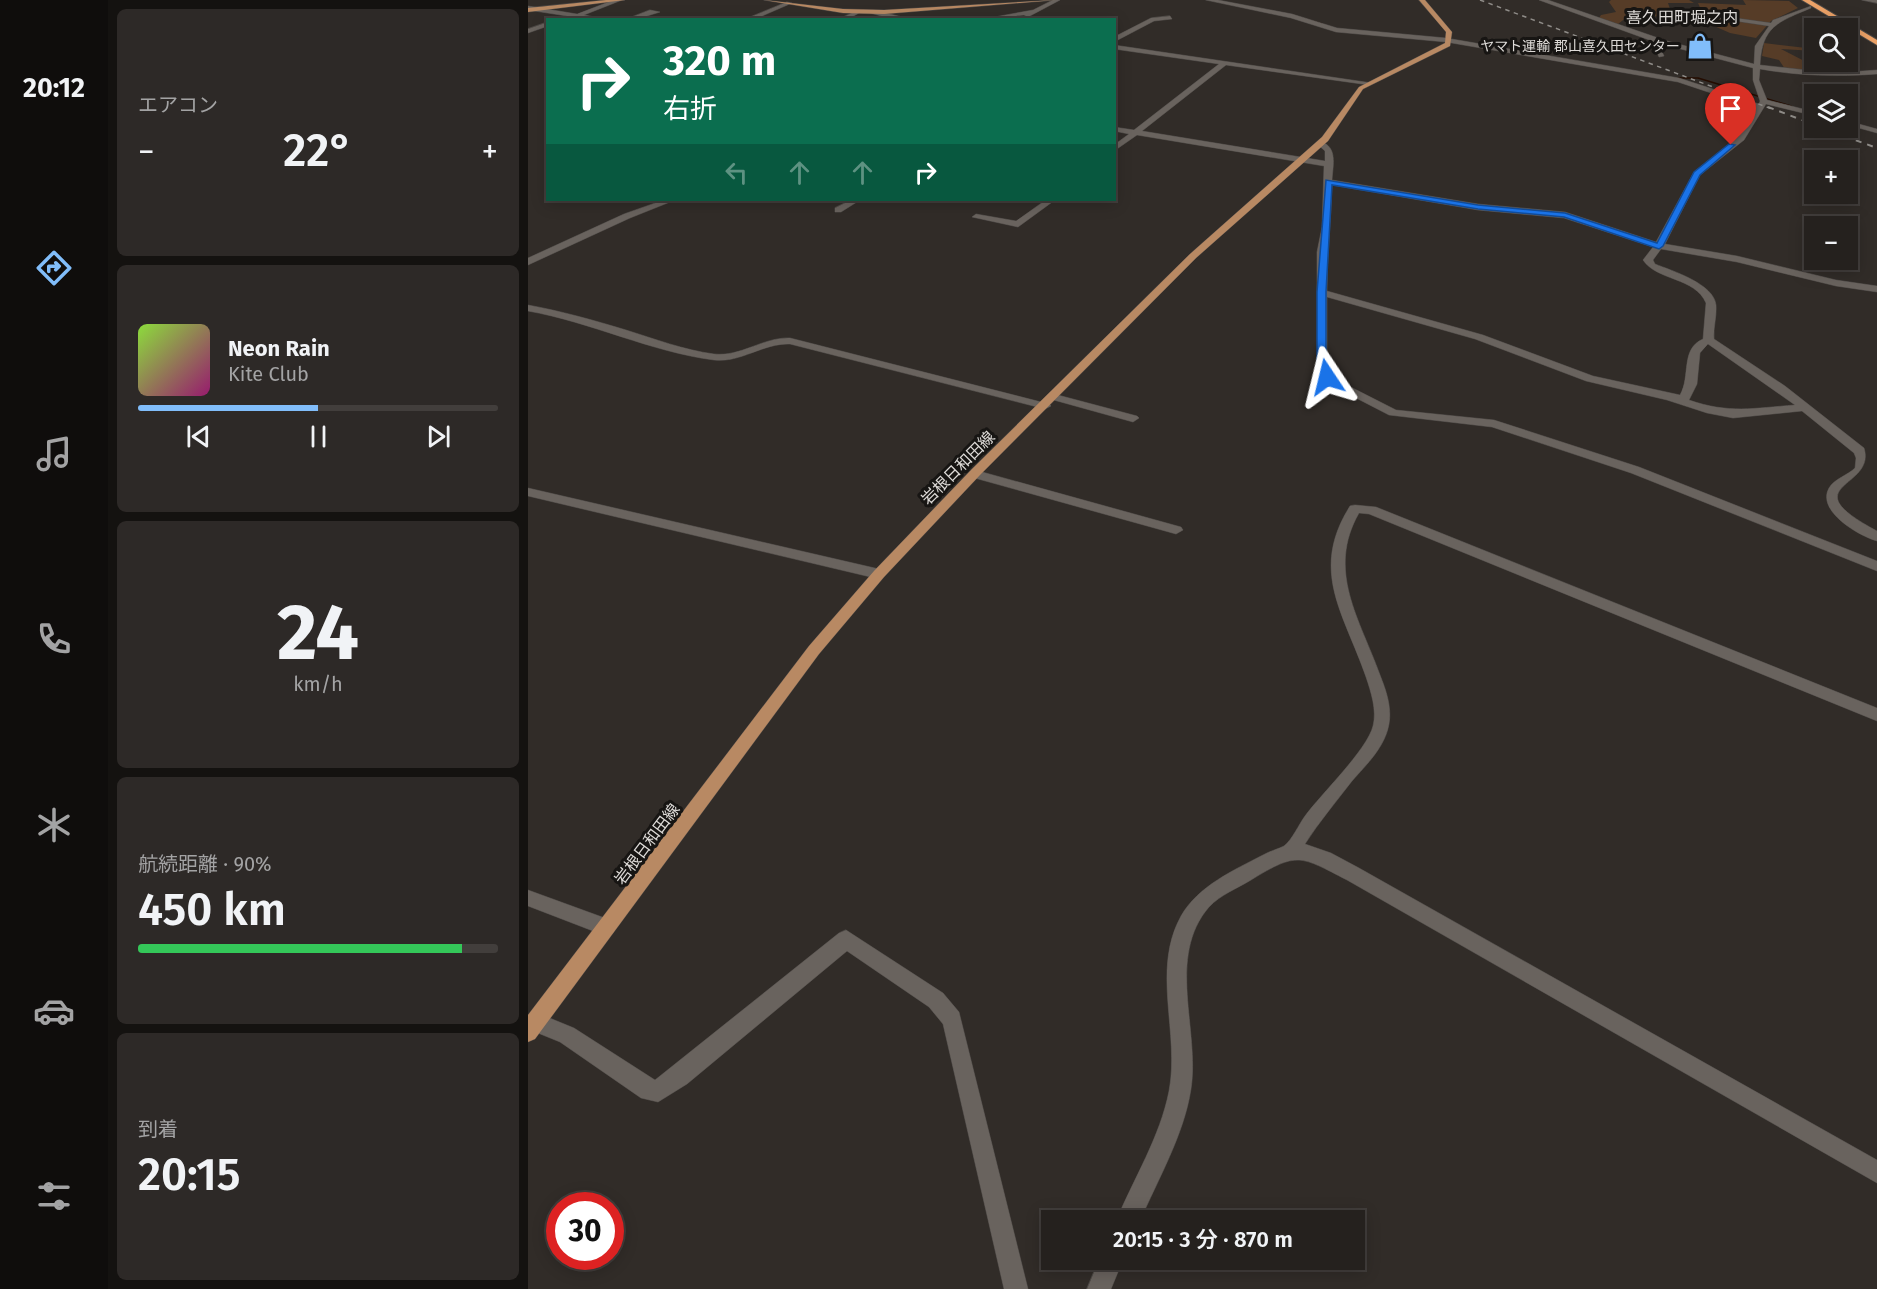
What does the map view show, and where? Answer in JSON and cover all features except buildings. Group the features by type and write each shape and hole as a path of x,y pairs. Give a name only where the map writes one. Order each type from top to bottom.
{"highway":[{"path":"1797,0 1876,43"},
{"path":"1807,4 1829,18"},
{"path":"1858,35 1876,43"}],"main road":[{"path":"536,9 619,0"},
{"path":"767,0 858,12 915,11 1053,0"},
{"path":"1422,0 1449,32 1450,41"},
{"path":"846,4 858,12"},
{"name":"岩根日和田線","path":"531,1027 814,650 879,574 975,474 1193,256 1320,143 1361,88 1442,49 1450,41"}],"street":[{"path":"568,18 619,0"},
{"path":"1022,18 1058,0"},
{"path":"1209,0 1292,16 1336,30 1450,41 1595,68 1679,80 1762,104 1804,112"},
{"path":"1542,0 1756,70 1815,74 1877,72"},
{"path":"1865,0 1877,1"},
{"path":"751,18 789,3"},
{"path":"1807,4 1779,19 1758,46 1756,83 1762,104 1741,138 1697,174 1659,246 1649,257 1652,266 1698,288 1709,296 1711,305 1709,340 1805,407 1860,451 1863,456 1862,469 1835,488 1833,499 1837,509 1845,518 1877,537"},
{"path":"528,9 596,18"},
{"path":"633,18 657,12"},
{"path":"844,18 858,12"},
{"path":"872,12 898,18"},
{"path":"994,18 1033,12"},
{"path":"1702,14 1773,25"},
{"path":"1116,39 1153,19 1170,18"},
{"path":"1612,19 1624,24 1620,26"},
{"path":"528,31 546,25"},
{"path":"1656,38 1655,44 1660,56"},
{"path":"1116,47 1369,83"},
{"path":"1116,147 1226,62"},
{"path":"1743,73 1756,70"},
{"path":"1858,125 1877,130"},
{"path":"1116,129 1328,164"},
{"path":"1320,143 1328,148 1321,292 1322,363 1325,374 1333,382 1390,412 1411,416 1477,421 1525,434 1635,470 1877,566"},
{"path":"1328,182 1478,207 1565,215 1659,246 1737,259 1836,283 1877,289"},
{"path":"528,262 627,216 668,201"},
{"path":"838,210 854,201"},
{"path":"976,217 1018,224 1050,201"},
{"path":"1321,292 1479,337 1590,379 1682,401 1707,410 1727,414 1805,407"},
{"path":"528,308 572,316 718,358 772,342 790,341 1132,418"},
{"path":"1682,401 1690,387 1692,357 1702,344 1709,340"},
{"path":"975,474 1176,530"},
{"path":"528,492 879,574"},
{"path":"1133,1210 1164,1136 1180,1088 1183,1058 1177,952 1181,933 1204,900 1251,871 1292,850 1307,825 1369,751 1381,726 1380,697 1370,663 1346,610 1339,587 1337,550 1345,525 1356,509 1371,510 1877,715"},
{"path":"1292,850 1316,856 1353,874 1877,1172"},
{"path":"528,898 606,927"},
{"path":"531,1027 567,1035 649,1090 658,1091 846,939 936,1000 952,1019 1016,1289"},
{"path":"1099,1289 1107,1270"}],"shaded area":[{"path":"1611,0 1689,0 1694,3 1668,3 1673,18 1643,15 1643,18 1627,17 1618,24 1599,18 1601,15 1616,12 1609,2"},
{"path":"1743,0 1789,1 1798,8 1771,21 1756,38 1730,33 1705,22 1675,19 1675,16 1687,17 1684,13 1696,14 1695,20 1702,12 1698,3 1746,5"},
{"path":"1764,43 1804,48 1804,50 1781,49 1804,61 1804,70 1785,69 1779,60 1762,56"}],"waterway":[{"path":"1302,18 1323,24"},
{"path":"1677,78 1698,78 1791,106"}],"railway":[{"path":"1480,0 1772,109"},
{"path":"1768,107 1804,121"},
{"path":"1850,138 1877,148"}],"place":[{"name":"ヤマト運輸 郡山喜久田センター","path":"1700,46"}],"district":[{"name":"喜久田町堀之内","path":"1682,17"}],"route":[{"path":"1327,377 1322,368 1321,292 1328,182 1478,207 1565,215 1659,246 1697,174 1731,145"}]}
